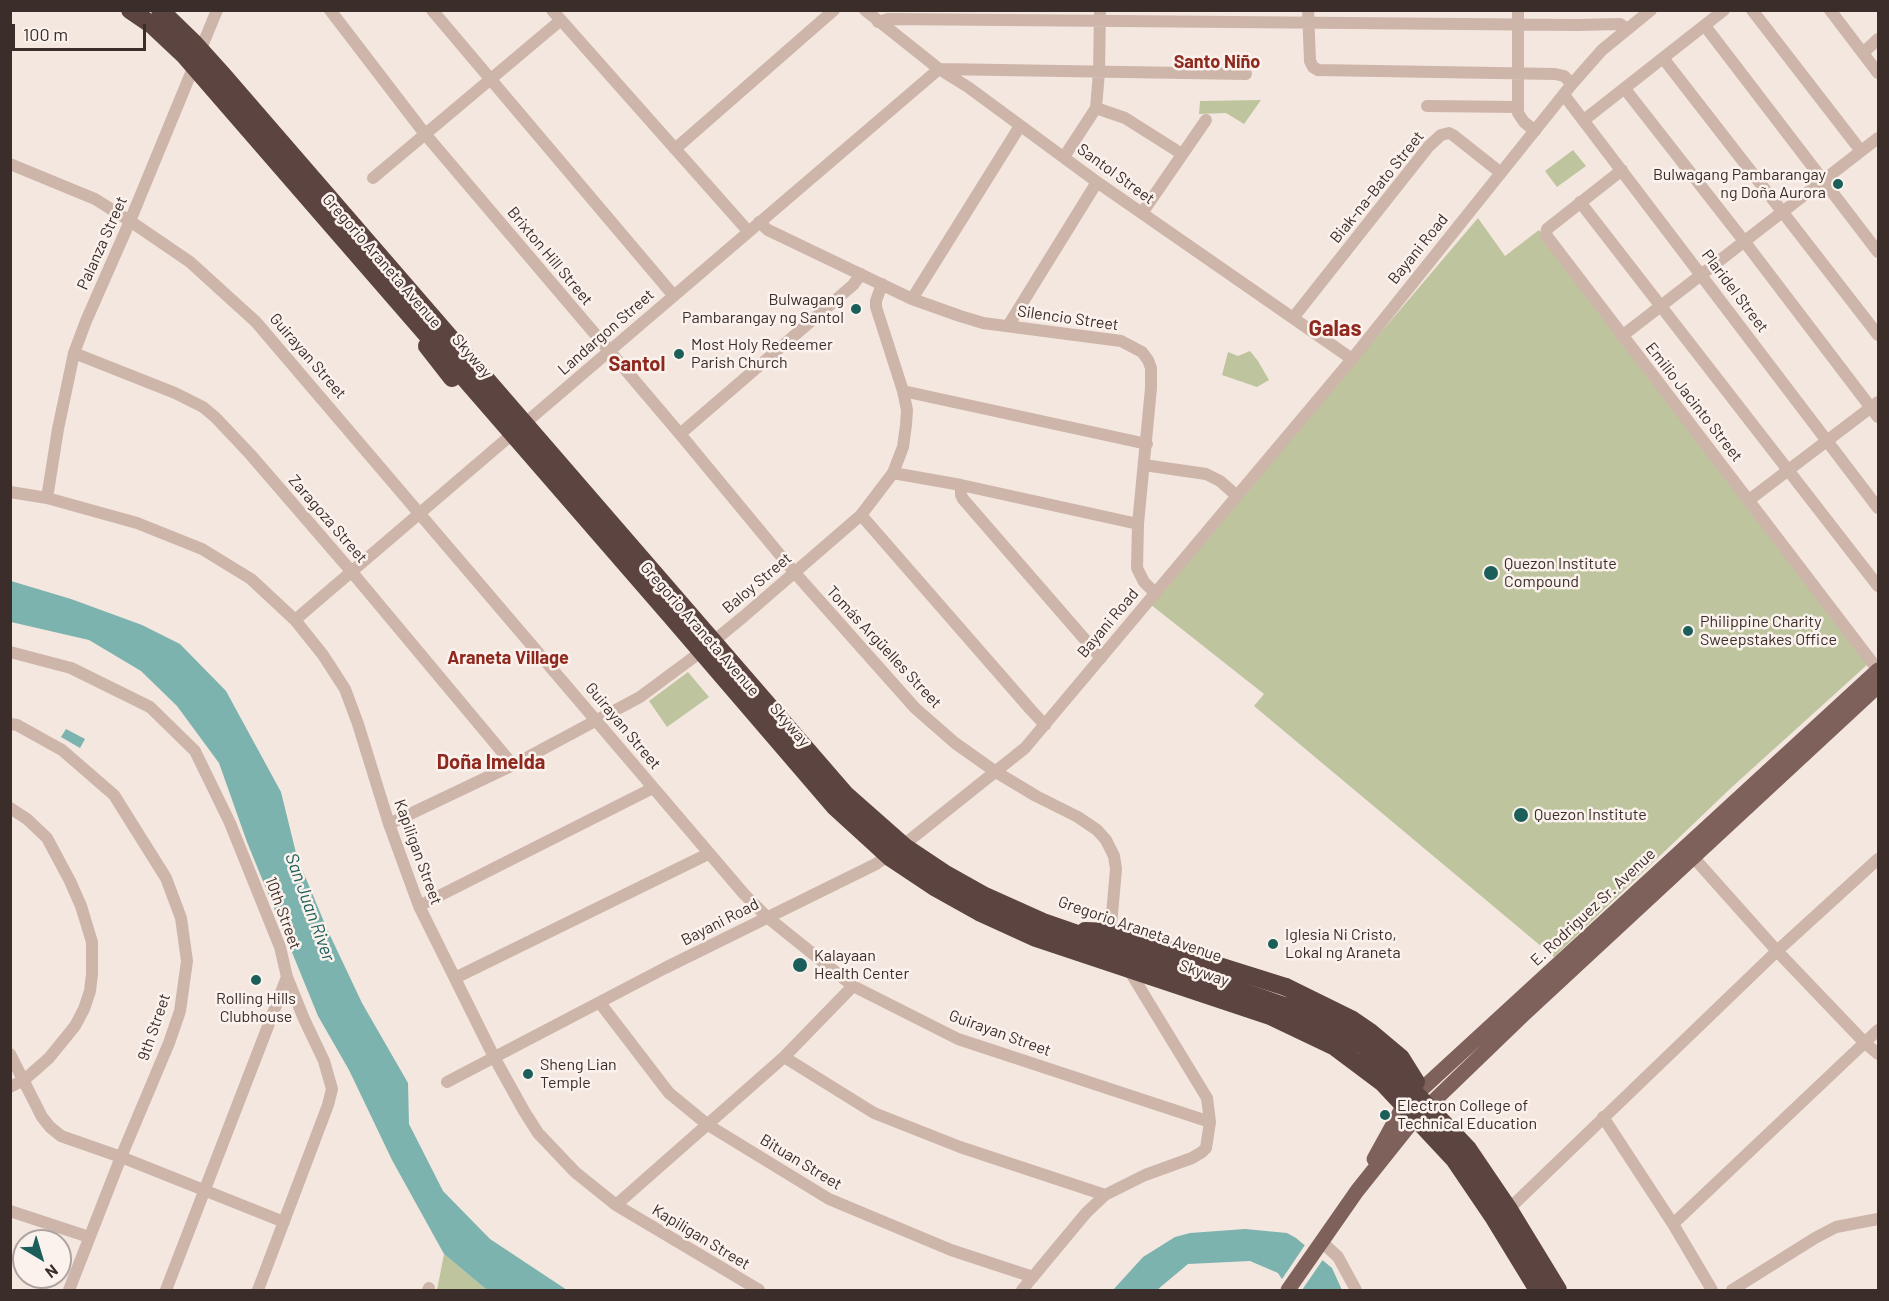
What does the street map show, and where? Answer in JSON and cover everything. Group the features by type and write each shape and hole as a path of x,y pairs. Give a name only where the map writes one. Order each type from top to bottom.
{"highway":[{"name":"Skyway","path":"130,10 152,25 185,56 834,806 891,858 936,888 979,912 1036,938 1270,1016 1335,1047 1383,1083 1454,1159 1494,1218 1538,1290"},
{"name":"Skyway","path":"160,10 222,74 845,794 905,847 985,896 1043,922 1307,1014 1364,1046 1435,1108 1468,1149 1560,1290"},
{"path":"272,161 333,240 549,491 671,616"},
{"path":"416,327 434,356 452,378"},
{"path":"1085,931 1115,936 1286,987 1351,1019 1401,1058 1435,1108"}],"main road":[{"name":"Gregorio Araneta Avenue","path":"122,10 150,29 192,72 272,161 833,809 886,858 978,915 1036,942 1272,1021 1300,1034 1355,1066 1381,1087 1450,1161 1491,1221 1532,1290"},
{"name":"Gregorio Araneta Avenue","path":"170,10 204,43 848,792 906,843 988,890 1085,931"},
{"name":"E. Rodriguez Sr. Avenue","path":"1288,1290 1323,1248 1401,1110 1878,670"},
{"name":"E. Rodriguez Sr. Avenue","path":"1357,1191 1412,1122 1435,1108 1694,858 1878,686"},
{"name":"Gregorio Araneta Avenue","path":"1115,936 1309,1007 1366,1041 1422,1089 1435,1108 1472,1146 1512,1206 1560,1290"}],"street":[{"name":"Palanza Street","path":"47,498 58,429 74,353 217,10"},
{"name":"Brixton Hill Street","path":"330,10 425,134 795,573"},
{"path":"432,10 674,296"},
{"path":"675,149 834,10"},
{"name":"Santol Street","path":"865,10 939,69 968,87 1097,182 1352,359"},
{"path":"1518,10 1517,107 1520,118 1535,130"},
{"name":"Bayani Road","path":"447,1082 886,858 1025,748 1352,359 1572,84 1602,50 1651,10"},
{"path":"1584,120 1724,10"},
{"path":"1752,10 1861,151"},
{"path":"1830,10 1878,73"},
{"path":"373,178 491,79 556,15 748,231"},
{"path":"878,22 888,19 1100,16 1308,16 1518,24 1620,24 1628,29"},
{"path":"1064,157 1096,108 1100,16"},
{"path":"1308,16 1310,61 1313,67 1324,70 1555,74 1564,76 1572,84"},
{"path":"1704,26 1878,252"},
{"path":"1863,53 1878,39"},
{"path":"1663,58 1878,335"},
{"path":"939,69 1246,74"},
{"name":"Landargon Street","path":"295,620 939,69"},
{"path":"1625,89 1876,409 1827,441 1749,500"},
{"name":"Plaridel Street","path":"1564,95 1878,508"},
{"path":"1427,106 1517,107"},
{"path":"1096,108 1125,118 1182,154"},
{"path":"1142,213 1206,120"},
{"path":"912,299 1020,126"},
{"name":"Biak-na-Bato Street","path":"1293,318 1429,146 1441,135 1449,133 1454,135 1501,173"},
{"path":"1622,336 1878,138"},
{"name":"Guirayan Street","path":"10,164 95,199 130,221 190,262 256,322 708,854 767,917 853,986 958,1039 1210,1122"},
{"name":"Emilio Jacinto Street","path":"1622,170 1547,229 1545,235 1878,670"},
{"path":"1008,326 1097,182"},
{"path":"1580,202 1878,586"},
{"name":"Silencio Street","path":"759,222 768,230 912,299 983,323 1121,341 1138,348 1148,360 1151,368 1147,444 1138,524 1137,567 1144,582 1155,593"},
{"path":"680,434 853,285 861,274"},
{"name":"Baloy Street","path":"389,824 513,765 640,697 716,640 861,515 893,473 903,447 906,425 903,391 876,307 882,284"},
{"name":"Zaragoza Street","path":"74,353 175,393 209,412 250,454 351,571 513,765"},
{"path":"903,391 1147,444"},
{"path":"1144,465 1206,474 1220,481 1237,496"},
{"path":"893,473 961,485 1138,524"},
{"path":"961,485 963,499 1101,658"},
{"name":"Kapiligan Street","path":"10,492 47,498 137,522 202,549 250,579 295,620 323,655 345,689 389,824 419,906 495,1057 538,1132 575,1172 616,1205 759,1290"},
{"path":"861,515 1045,725"},
{"name":"Tomás Argüelles Street","path":"795,573 915,708 954,743 1036,796 1078,817 1106,840 1114,856 1116,869 1115,936"},
{"name":"10th Street","path":"10,652 71,668 150,707 195,751 230,823 280,947 287,977 324,1061 332,1089 258,1290"},
{"name":"9th Street","path":"10,724 17,725 62,750 114,795 166,878 181,918 187,961 180,1011 169,1044 121,1157 69,1290"},
{"path":"419,906 653,788"},
{"path":"10,808 27,819 47,838 70,880 92,942 90,991 81,1016 49,1058 24,1080 10,1087"},
{"path":"455,978 708,854"},
{"path":"1694,858 1777,951 1878,1054"},
{"path":"1512,1206 1777,951 1878,859"},
{"path":"1022,1290 1086,1213 1106,1195 1145,1175 1192,1158 1206,1148 1210,1122 1207,1098 1132,975"},
{"path":"166,1290 287,977"},
{"path":"616,1205 784,1057 853,986"},
{"name":"Bituan Street","path":"600,1003 669,1093 708,1125 829,1199 951,1250 1033,1277"},
{"path":"1673,1224 1878,1030"},
{"path":"10,1054 42,1117 61,1136 121,1157 284,1222"},
{"path":"784,1057 874,1113 960,1147 1106,1195"},
{"path":"1603,1117 1673,1224 1712,1290"},
{"path":"10,1211 89,1237"},
{"path":"1732,1290 1836,1227 1878,1219"},
{"path":"1323,1248 1356,1290"}],"green space":[{"path":"1261,100 1244,124 1226,113 1199,114 1200,101"},
{"path":"1573,150 1586,166 1557,187 1545,171"},
{"name":"Quezon Institute Compound","path":"1478,218 1505,256 1539,230 1868,664 1732,787 1554,957 1254,706 1264,694 1150,604"},
{"path":"1250,351 1269,380 1257,387 1222,375 1228,352 1238,356"},
{"path":"688,672 709,697 667,727 649,701"},
{"path":"444,1254 487,1290 437,1290"}],"water":[{"name":"San Juan River","path":"11,581 71,599 142,625 180,644 226,691 281,792 297,857 327,929 362,1003 408,1083 409,1124 443,1191 490,1239 567,1290 487,1290 444,1254 392,1160 349,1070 318,1016 247,842 219,763 177,706 141,671 89,640 11,622"},
{"path":"66,729 85,739 80,748 61,737"},
{"path":"1245,1229 1287,1233 1296,1238 1332,1268 1342,1290 1289,1290 1278,1273 1250,1261 1188,1264 1157,1290 1113,1290 1143,1257 1175,1237 1190,1233"}],"pier":[{"path":"1305,1245 1324,1258 1302,1290 1285,1290 1280,1282"}],"place":[{"name":"Bulwagang Pambarangay ng Doña Aurora","path":"1838,184"},
{"name":"Bulwagang Pambarangay ng Santol","path":"856,309"},
{"name":"Most Holy Redeemer Parish Church","path":"679,354"},
{"name":"Quezon Institute Compound","path":"1491,573"},
{"name":"Philippine Charity Sweepstakes Office","path":"1688,631"},
{"name":"Quezon Institute","path":"1521,815"},
{"name":"Iglesia Ni Cristo, Lokal ng Araneta","path":"1273,944"},
{"name":"Kalayaan Health Center","path":"800,965"},
{"name":"Rolling Hills Clubhouse","path":"256,980"},
{"name":"Sheng Lian Temple","path":"528,1074"},
{"name":"Electron College of Technical Education","path":"1385,1115"}],"district":[{"name":"Santo Niño","path":"1217,62"},
{"name":"Galas","path":"1335,329"},
{"name":"Santol","path":"637,364"},
{"name":"Araneta Village","path":"508,658"},
{"name":"Doña Imelda","path":"491,762"}]}
